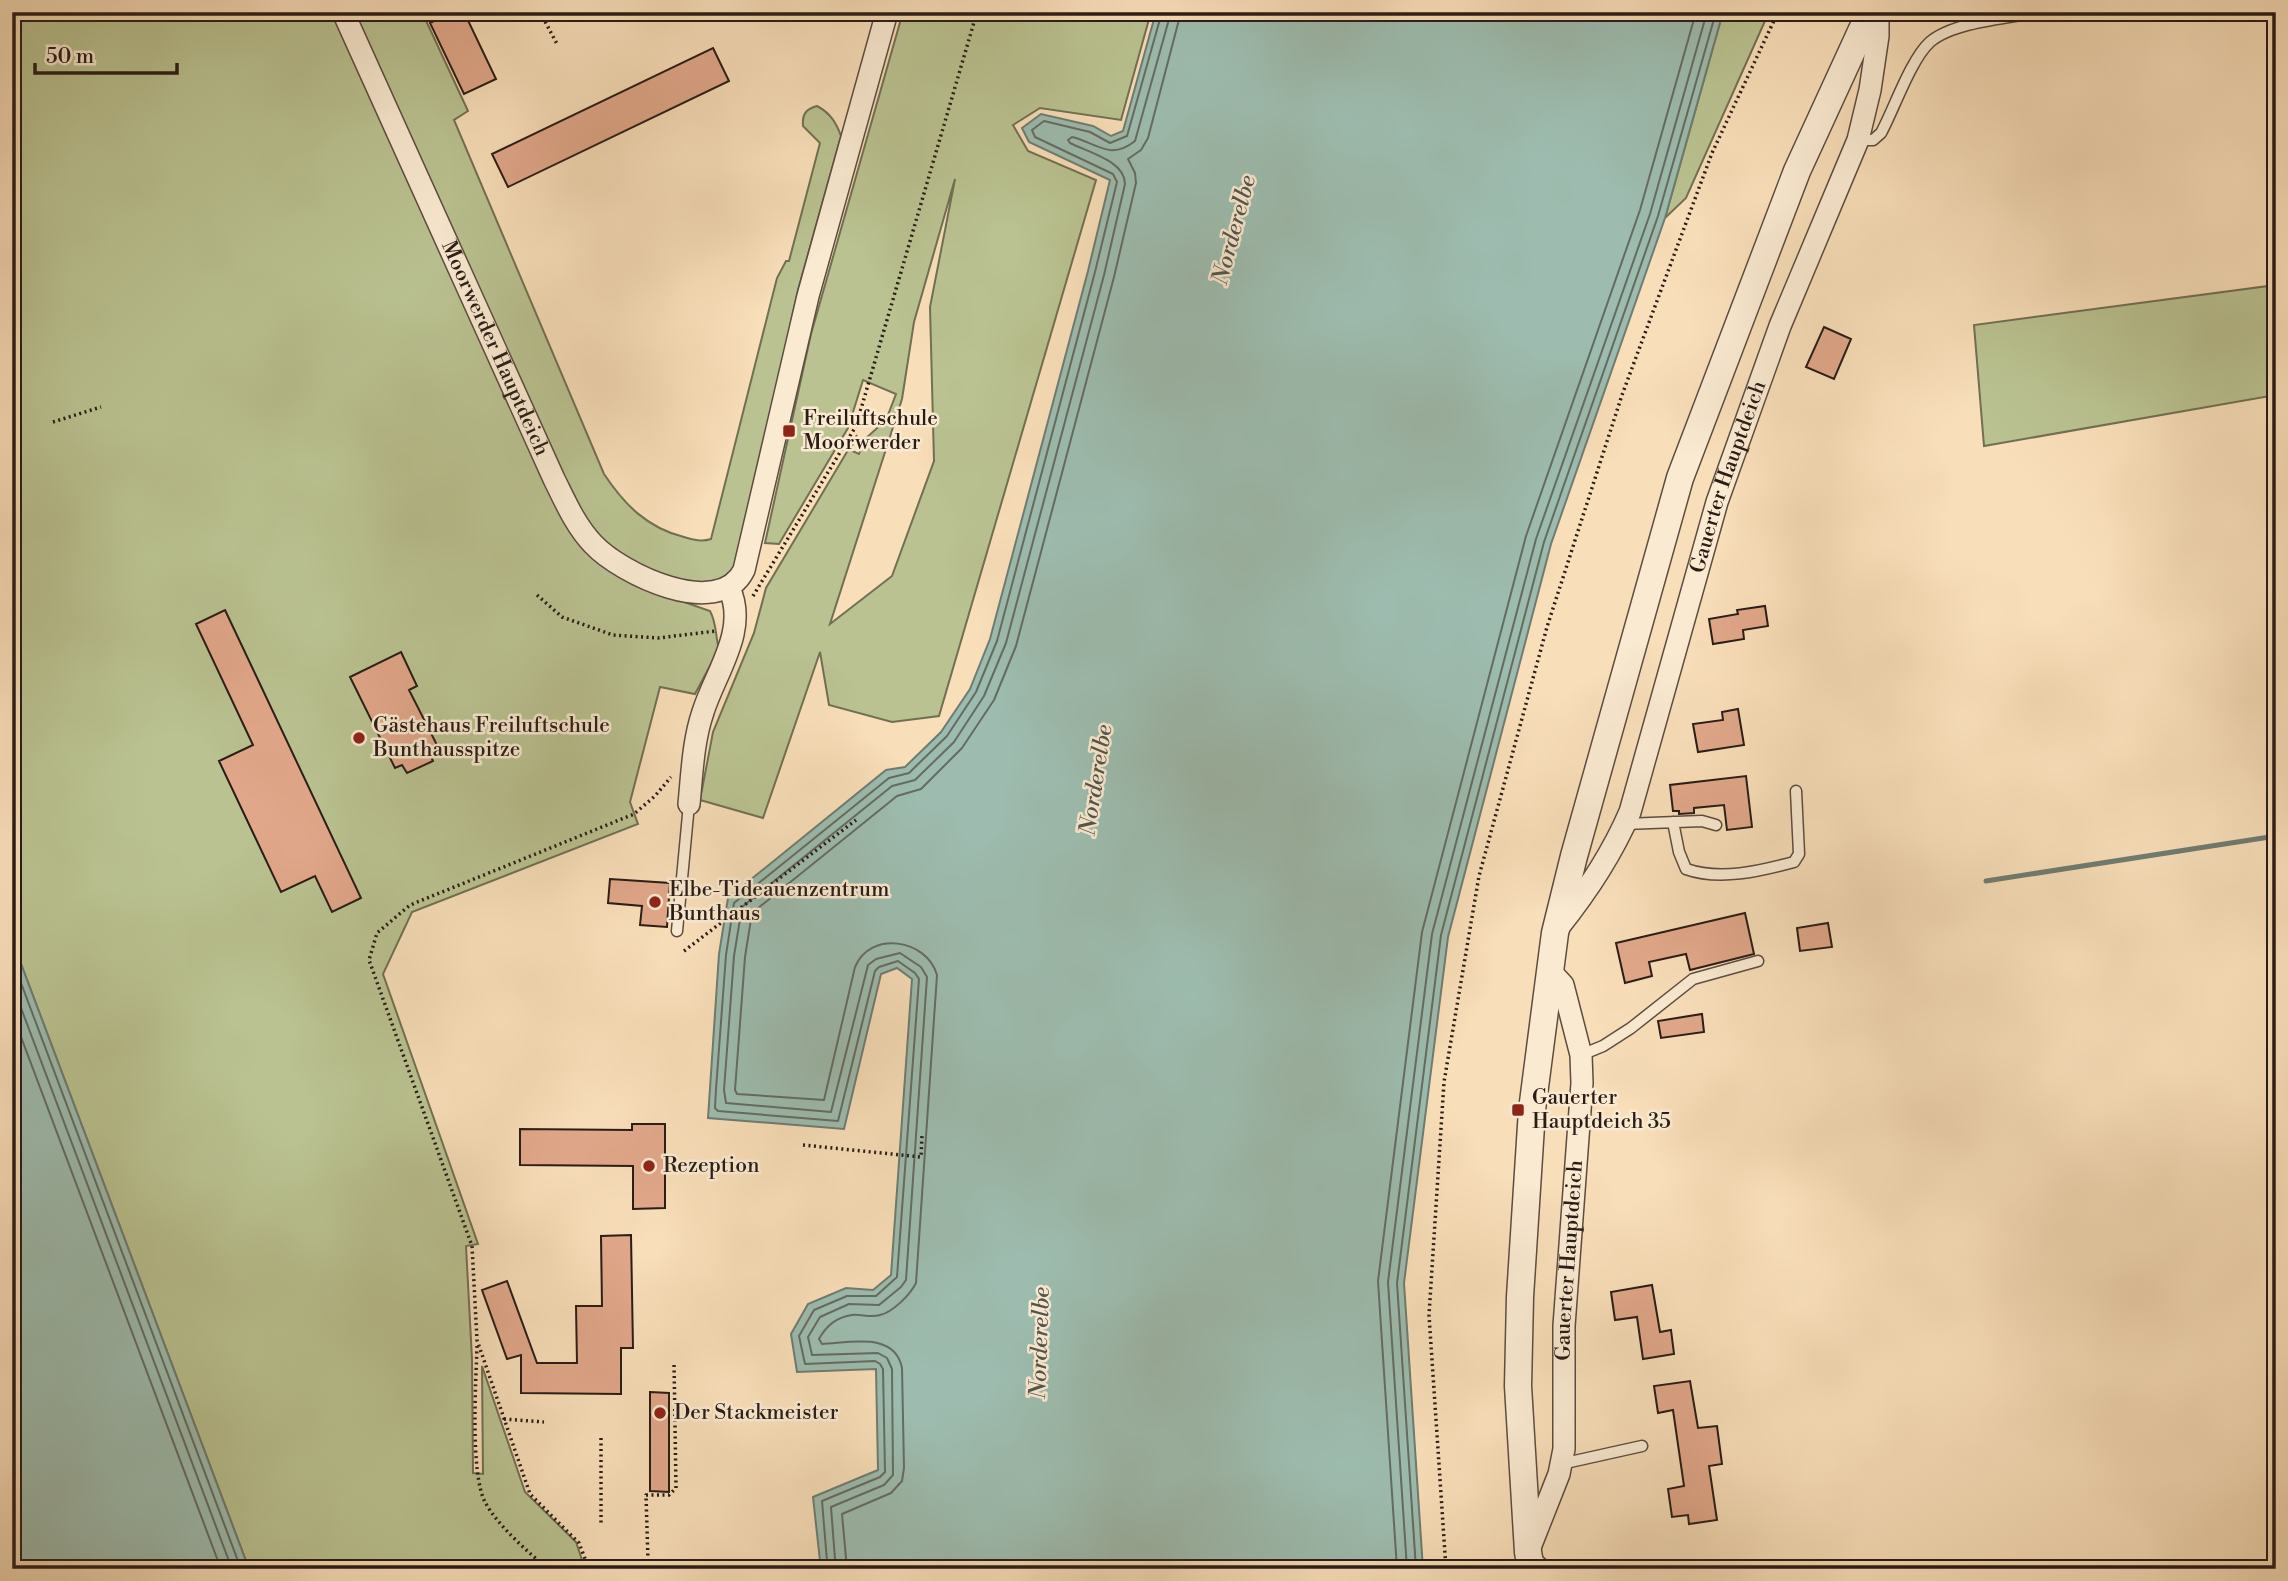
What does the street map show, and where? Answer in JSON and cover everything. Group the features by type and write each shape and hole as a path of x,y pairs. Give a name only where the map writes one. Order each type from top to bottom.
{"street":[{"name":"Moorwerder Hauptdeich","path":"343,12 554,479 585,536 620,566 652,582 732,597"},
{"path":"689,804 703,712 719,676 733,629 732,597 744,570 775,428 808,296 887,12"},
{"name":"Gauerter Hauptdeich","path":"1536,1563 1518,1386 1520,1297 1532,1110 1555,933 1680,478 1797,171 1870,12"},
{"name":"Gauerter Hauptdeich","path":"1555,933 1578,903 1625,824 1722,488 1780,326 1858,140 1870,90 1878,36 1878,12"},
{"name":"Gauerter Hauptdeich","path":"1536,1563 1564,1448 1564,1326 1582,1083 1581,1055 1563,985 1549,970"}],"lane":[{"path":"1858,140 1873,140 1881,133 1916,60 1928,43 1954,29 2039,12"},
{"path":"1673,822 1678,852 1686,869 1702,875 1723,875 1779,866 1794,862 1799,854 1796,791"},
{"path":"677,931 689,804"},
{"path":"1625,824 1702,821 1716,825"},
{"path":"1581,1055 1603,1046 1631,1028 1693,979 1758,961"},
{"path":"1561,1464 1642,1446"}],"path":[{"path":"540,12 557,44"},
{"path":"732,597 746,602 761,585 856,426 977,12"},
{"path":"1446,1569 1429,1315 1444,1082 1479,876 1547,627 1622,395 1712,153 1778,12"},
{"path":"53,422 101,407"},
{"path":"537,595 562,617 613,635 658,638 733,629"},
{"path":"548,1569 519,1544 485,1501 477,1466 477,1340 472,1246 369,960 377,933 410,905 634,814 655,796 671,776"},
{"path":"684,951 856,820"},
{"path":"803,1145 921,1157 922,1135"},
{"path":"477,1340 530,1494 579,1543 589,1569"},
{"path":"648,1561 646,1495 669,1495 676,1488 674,1362"},
{"path":"504,1419 544,1422"},
{"path":"601,1438 601,1523"}],"green space":[{"path":"12,12 332,12 568,525 684,599 684,602 710,611 712,616 719,649 695,694 660,687 630,802 638,824 412,912 383,974 478,1244 466,1246 472,1359 473,1473 483,1474 482,1366 525,1492 576,1542 585,1569 249,1569 12,940 12,722 21,713 12,638"},
{"path":"350,12 422,12 468,111 454,120 604,474 628,505 648,521 659,528 691,539 711,539 777,278 786,261 789,261 820,143 803,126 804,115 807,110 817,106 835,122 841,136 798,290 739,558 730,572 716,580 698,582 659,574 621,554 606,543 588,522 570,490"},
{"path":"903,12 1004,12 1003,17 1005,12 1151,12 1121,120 1040,108 1013,125 1028,151 1096,180 939,716 892,722 829,705 820,652 763,818 700,800 713,732 754,633 766,588 857,435 850,450 859,454 865,439 886,420 896,394 863,380 848,428 779,544 765,543 811,334","holes":["955,179 930,307 934,461 892,576 830,624 902,399 914,322"]},
{"path":"1723,12 1769,12 1686,198 1665,218"},
{"path":"2276,285 2276,395 1984,446 1974,325"}],"water":[{"name":"Norderelbe","path":"1156,12 1723,12 1665,218 1551,544 1448,937 1404,1283 1423,1569 804,1569 803,1563 820,1561 813,1497 878,1470 876,1369 797,1372 791,1334 808,1304 846,1288 873,1290 891,1275 912,979 897,968 881,974 844,1129 708,1118 719,954 728,898 886,770 905,767 941,732 970,689 990,639 1110,180 1029,142 1022,128 1041,114 1093,126 1111,136 1123,131"},
{"path":"12,638 21,713 12,722"},
{"path":"12,940 249,1569 12,1569"}],"building":[{"path":"452,12 464,12 496,79 464,94 430,23"},
{"path":"713,48 729,81 508,187 492,154"},
{"path":"1824,327 1851,339 1834,379 1806,367"},
{"path":"1765,606 1768,626 1743,630 1744,639 1713,644 1709,619 1738,614 1737,610"},
{"path":"225,610 361,898 332,912 315,876 281,892 219,761 253,745 196,624"},
{"path":"401,652 417,686 409,690 438,747 429,752 433,761 407,773 402,765 395,768 350,677"},
{"path":"1738,709 1744,745 1698,752 1693,724 1723,720 1722,712"},
{"path":"1746,776 1752,827 1727,830 1724,805 1694,808 1694,813 1679,814 1679,811 1673,811 1670,785"},
{"name":"Elbe-Tideauenzentrum Bunthaus","path":"610,879 670,883 667,927 640,925 642,906 608,903"},
{"path":"1745,913 1754,954 1690,970 1686,954 1649,962 1652,976 1625,983 1616,943"},
{"path":"1828,923 1832,947 1800,951 1797,928"},
{"path":"1702,1014 1704,1032 1661,1038 1658,1021"},
{"path":"632,1124 665,1124 665,1208 633,1209 633,1166 520,1165 520,1129 632,1130"},
{"path":"631,1235 633,1348 621,1348 621,1394 521,1393 521,1355 507,1359 482,1290 507,1281 537,1363 577,1363 576,1306 602,1306 601,1236"},
{"path":"1652,1285 1660,1332 1671,1330 1674,1354 1643,1359 1637,1317 1615,1320 1611,1292"},
{"path":"1690,1381 1698,1428 1717,1426 1722,1464 1709,1466 1717,1520 1689,1524 1688,1515 1672,1517 1668,1489 1684,1486 1673,1410 1658,1413 1654,1386"},
{"path":"650,1392 669,1393 669,1492 650,1491"}],"waterway":[{"path":"1986,881 2276,836"}],"place":[{"name":"Freiluftschule Moorwerder","path":"789,431"},
{"name":"Gästehaus Freiluftschule Bunthausspitze","path":"359,738"},
{"name":"Elbe-Tideauenzentrum Bunthaus","path":"655,902"},
{"name":"Gauerter Hauptdeich 35","path":"1518,1110"},
{"name":"Rezeption","path":"649,1166"},
{"name":"Der Stackmeister","path":"660,1413"}]}
